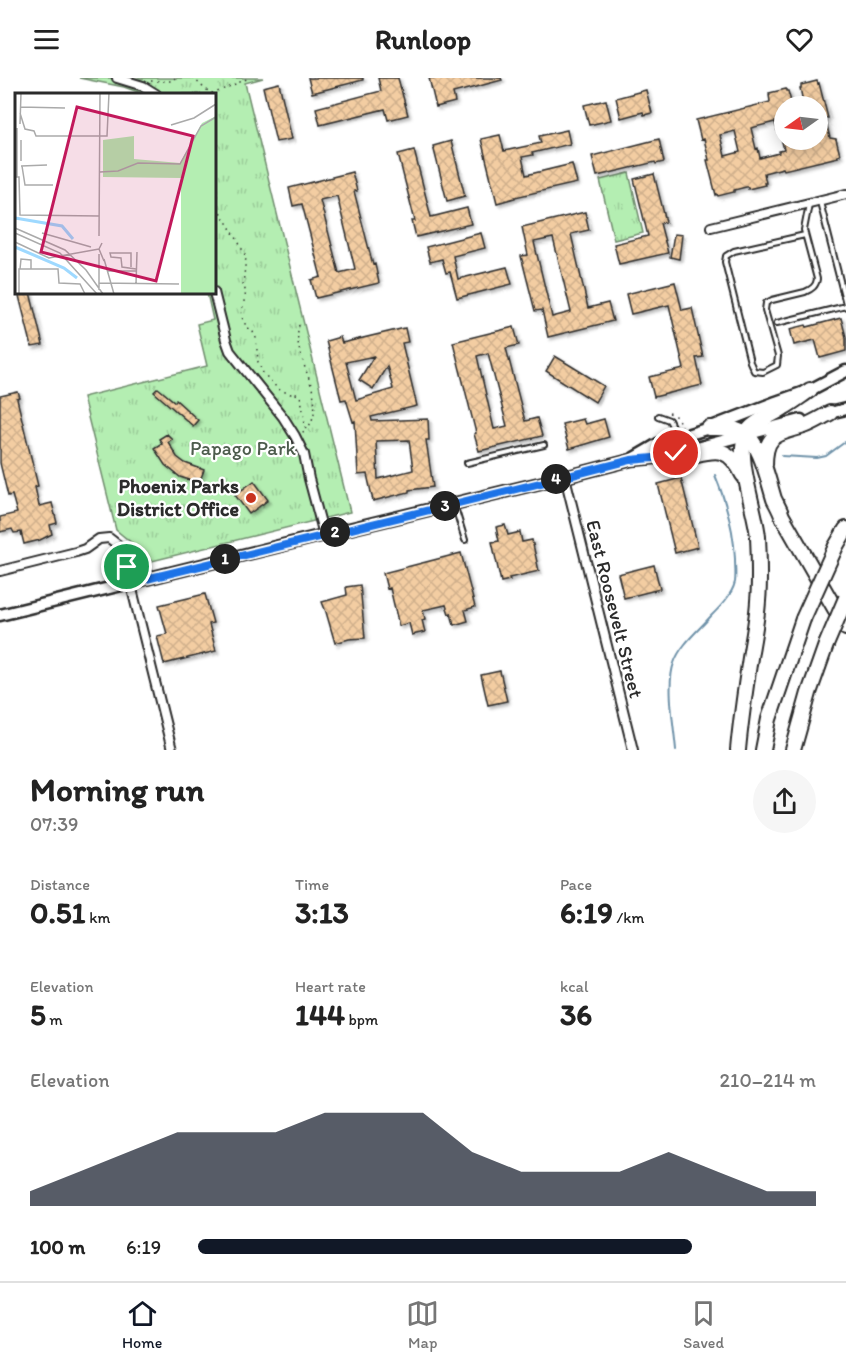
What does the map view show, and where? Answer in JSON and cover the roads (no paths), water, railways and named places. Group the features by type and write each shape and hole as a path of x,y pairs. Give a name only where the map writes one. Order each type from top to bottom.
{"highway":[{"path":"738,750 758,603 759,577 757,527 746,482 744,456 746,434 757,423 810,390"},
{"path":"765,473 767,446 773,436 782,431 807,425 830,413"},
{"path":"709,428 727,427 741,431 752,441 760,455 776,502 789,528 846,628"},
{"path":"664,457 678,458 712,450 719,451 734,460 746,482"},
{"path":"763,750 773,708 802,619 846,529"},
{"path":"793,750 809,693 846,598"}],"main road":[{"path":"631,460 680,434 709,428 810,390 846,370"},
{"path":"0,615 631,460 664,457 846,409"}],"street":[{"path":"117,78 143,86 154,93"},
{"path":"711,227 846,194"},
{"path":"214,294 230,351 283,417 304,454 324,535"},
{"name":"East Roosevelt Street","path":"565,477 633,750"},
{"path":"0,571 76,552 85,549 99,539 109,538 118,545 126,565 172,750"}],"lane":[{"path":"777,323 846,305 820,201"},
{"path":"805,235 734,251 726,256 725,262 754,371 763,372 777,365 778,361 765,310 766,303 805,292 817,284 804,230 809,204"},
{"path":"658,416 669,420 680,434"},
{"path":"468,463 544,445"},
{"path":"454,504 465,540"}],"waterway":[{"path":"782,456 817,458 826,456 845,442"},
{"path":"676,750 671,694 674,663 685,644 725,600 735,582 731,526 715,475"}],"place":[{"name":"Phoenix Parks District Office","path":"251,498"}],"park label":[{"name":"Papago Park","path":"243,448"}]}
